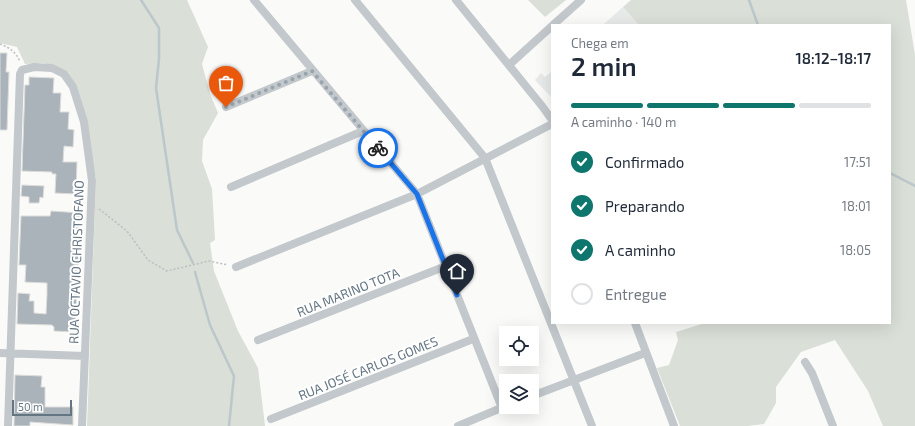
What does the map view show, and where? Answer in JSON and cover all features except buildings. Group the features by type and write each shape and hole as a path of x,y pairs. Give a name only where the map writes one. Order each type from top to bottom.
{"street":[{"path":"254,0 312,71 417,194 474,339 499,396"},
{"path":"355,0 485,158 551,323"},
{"path":"456,0 551,119"},
{"path":"553,24 581,0"},
{"path":"509,65 551,26"},
{"name":"RUA OCTAVIO CHRISTOFANO","path":"22,70 34,67 52,68 64,74 73,87 84,122 92,181 82,426"},
{"path":"8,426 20,74 22,70"},
{"path":"226,107 312,71"},
{"path":"236,267 417,194 551,125"},
{"path":"231,187 363,131"},
{"name":"RUA MARINO TOTA","path":"258,340 446,266"},
{"path":"551,324 592,426"},
{"path":"635,324 645,353 674,426"},
{"name":"RUA JOSÉ CARLOS GOMES","path":"271,419 474,339"},
{"path":"0,353 85,356"},
{"path":"539,394 645,353"},
{"path":"805,362 812,373 833,426"},
{"path":"458,426 499,409"}],"path":[{"path":"0,44 6,46 18,56 22,70"},
{"path":"91,203 127,231 148,260 167,271 209,261 236,267"}],"shaded area":[{"path":"0,0 187,0 208,47 202,64 210,94 218,113 203,140 202,161 212,189 215,240 210,243 214,271 238,331 258,368 265,426 87,426 96,179 77,88 63,70 43,63 25,64 17,47 0,43"},
{"path":"528,0 566,0 545,17"},
{"path":"631,0 906,0 915,55 915,426 883,426 868,391 835,340 801,352 776,387 776,403 764,424 747,426 680,426 657,368 669,365 678,340 676,332 702,324 891,324 891,24 638,24 623,7"},
{"path":"623,7 638,24 604,24"},
{"path":"551,72 551,97 535,80 541,73 545,77"}],"waterway":[{"path":"141,0 159,28 159,59 156,88 177,230 193,263"},
{"path":"749,0 758,24"},
{"path":"891,174 915,186"},
{"path":"195,272 210,325 234,376 229,426"}],"way so far":[{"path":"226,107 312,71 378,148"}],"route":[{"path":"378,148 417,194 457,295"}]}
